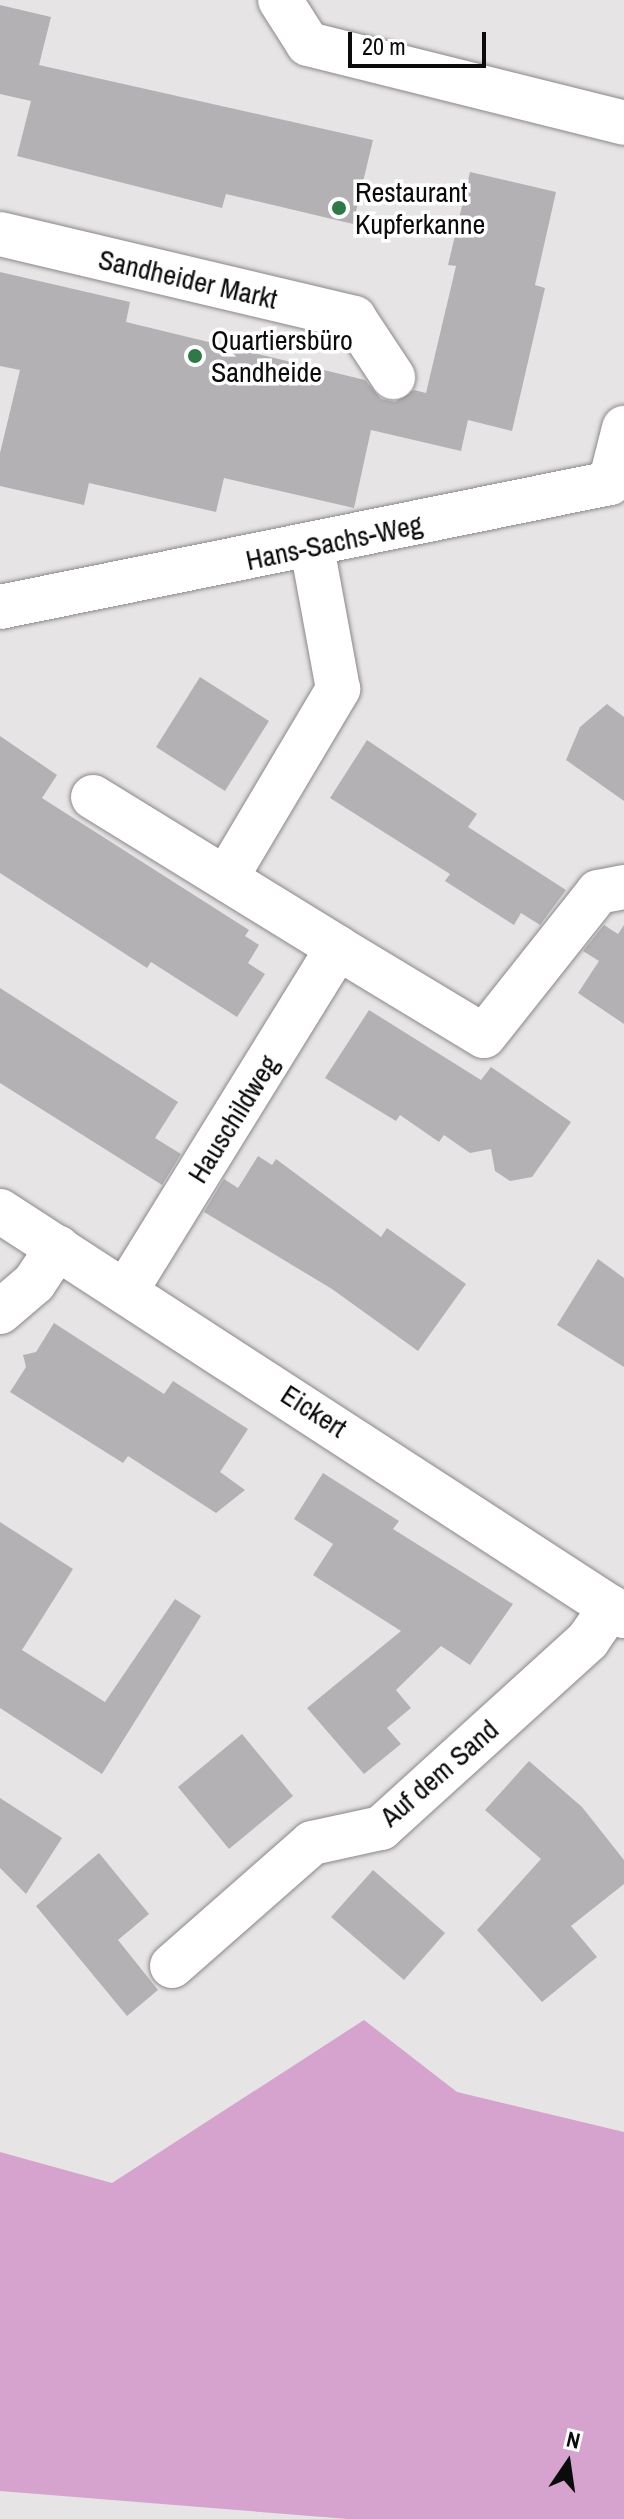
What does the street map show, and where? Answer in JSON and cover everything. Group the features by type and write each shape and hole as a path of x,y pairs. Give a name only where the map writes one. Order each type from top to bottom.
{"street":[{"path":"280,0 308,44 624,123"},
{"name":"Sandheider Markt","path":"0,234 354,318 393,377"},
{"name":"Hans-Sachs-Weg","path":"0,607 312,547 610,483 624,428"},
{"path":"226,878 338,689 312,547"},
{"path":"93,797 484,1036 598,892 624,887"},
{"name":"Hauschildweg","path":"127,1289 338,948"},
{"name":"Eickert","path":"0,1211 127,1289 617,1612"},
{"path":"0,1312 34,1283 58,1247"},
{"name":"Auf dem Sand","path":"172,1966 312,1843 381,1828 617,1612"}],"shaded area":[{"path":"364,2020 457,2092 624,2132 624,2519 348,2519 0,2491 0,2152 112,2183"}],"building":[{"path":"0,5 51,17 39,65 373,140 353,224 226,194 222,208 17,156 31,101 0,94"},
{"path":"470,172 556,192 535,285 545,288 512,431 468,420 461,451 371,430 354,508 224,478 216,512 89,483 84,505 0,486 0,453 20,370 0,366 0,272 130,302 126,322 365,380 381,399 395,402 414,390 426,393 456,266 448,265"},
{"path":"200,677 269,721 225,791 156,747"},
{"path":"607,704 624,717 624,801 566,760 580,727"},
{"path":"0,736 57,775 42,798 249,930 245,936 259,945 248,963 265,974 237,1017 151,962 147,968 0,873"},
{"path":"367,740 477,814 468,827 566,890 540,925 521,913 514,925 445,881 450,874 330,798"},
{"path":"604,925 618,934 624,925 624,1024 578,993 599,961 583,951"},
{"path":"0,988 178,1102 155,1138 181,1154 162,1185 0,1083"},
{"path":"369,1010 481,1080 491,1067 571,1122 532,1177 510,1181 495,1171 491,1149 470,1153 444,1135 439,1142 400,1115 396,1121 325,1078"},
{"path":"258,1156 272,1165 276,1159 381,1237 387,1228 466,1284 418,1351 332,1289 204,1212 224,1179 238,1188"},
{"path":"598,1259 624,1278 624,1367 557,1325"},
{"path":"54,1323 164,1394 173,1381 248,1429 220,1472 245,1490 216,1513 128,1456 123,1463 10,1392 26,1367 23,1355 36,1352"},
{"path":"323,1473 399,1521 393,1529 513,1604 470,1665 441,1646 396,1690 411,1708 387,1728 401,1744 364,1774 307,1708 401,1631 313,1575 333,1544 294,1519"},
{"path":"0,1522 73,1569 22,1650 105,1702 175,1599 201,1616 102,1774 0,1708"},
{"path":"242,1734 293,1796 229,1849 178,1787"},
{"path":"529,1761 582,1807 624,1860 624,1884 571,1926 597,1957 542,2002 477,1930 541,1859 485,1810"},
{"path":"0,1798 62,1838 26,1894 0,1868"},
{"path":"99,1853 149,1914 118,1940 158,1990 127,2016 36,1906"},
{"path":"373,1870 445,1933 404,1980 331,1917"}],"place":[{"name":"Restaurant Kupferkanne","path":"339,208"},
{"name":"Quartiersbüro Sandheide","path":"195,356"}]}
